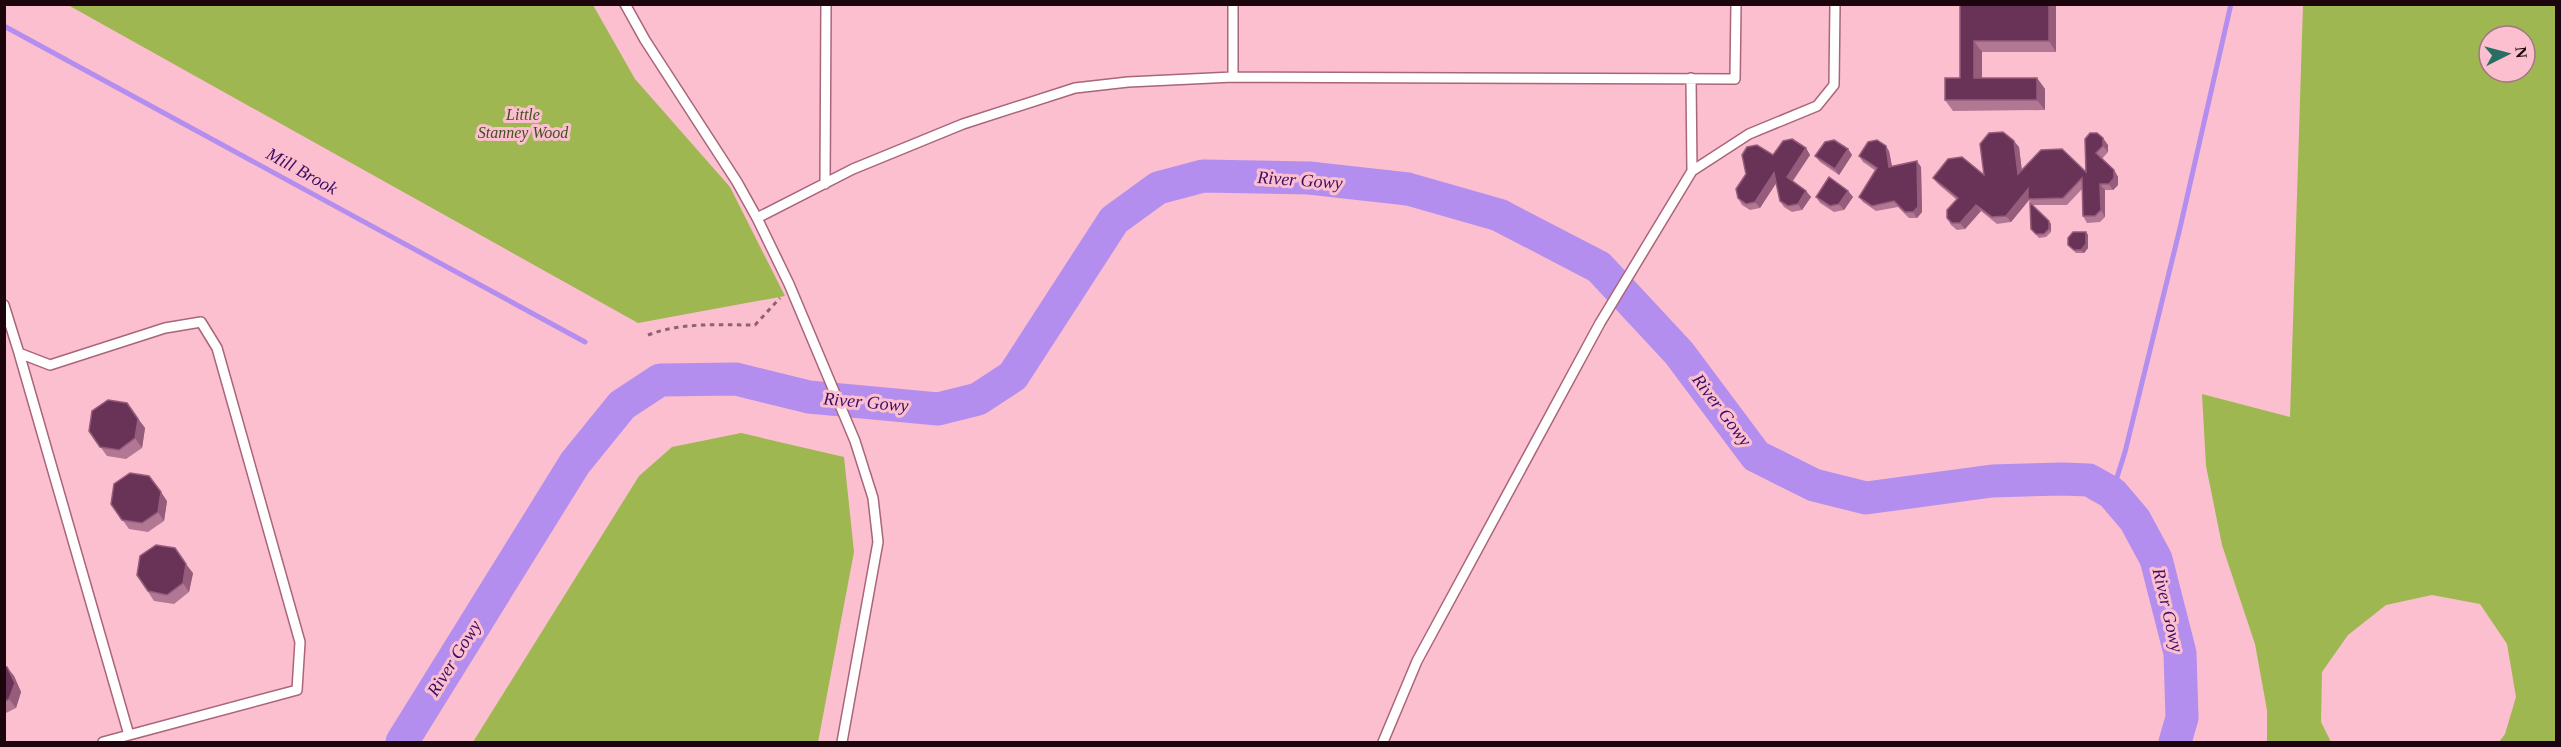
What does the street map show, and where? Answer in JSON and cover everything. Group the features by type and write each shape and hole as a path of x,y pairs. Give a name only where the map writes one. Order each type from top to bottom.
{"lane":[{"path":"625,4 645,40 737,182 757,218 789,284 855,441 873,498 878,542 842,742"},
{"path":"825,184 826,4"},
{"path":"1233,4 1233,77"},
{"path":"757,218 853,169 963,124 1075,88 1128,82 1233,77 1735,79 1736,4"},
{"path":"1383,742 1417,662 1600,323 1692,171 1749,134 1817,106 1834,85 1835,4"},
{"path":"1691,78 1692,171"},
{"path":"4,305 129,735"},
{"path":"19,353 50,365 165,328 201,322 217,348 300,642 297,690 103,742"}],"path":[{"path":"648,335 666,328 755,325 775,306 789,284"}],"green space":[{"name":"Little Stanney Wood","path":"68,5 593,5 635,79 730,187 785,296 638,323"},
{"path":"2303,5 2556,5 2556,742 2499,742 2505,734 2516,697 2507,644 2480,604 2432,595 2386,605 2348,635 2322,672 2321,722 2331,742 2267,742 2267,710 2255,644 2222,545 2206,466 2202,394 2290,417"},
{"path":"741,433 844,457 854,552 818,742 473,742 639,476 672,447"}],"building":[{"path":"1960,4 2049,4 2049,41 1974,41 1974,78 2037,78 2037,100 1945,100 1945,78 1960,78"},
{"path":"2003,132 2014,141 2018,174 2041,150 2062,149 2086,172 2085,139 2090,133 2097,133 2103,138 2103,146 2096,153 2114,170 2114,178 2109,184 2100,184 2101,210 2095,216 2083,216 2082,178 2063,198 2028,199 2028,189 2006,216 1992,217 1976,205 1960,223 1952,223 1947,218 1947,210 1958,198 1933,178 1948,159 1962,157 1984,175 1980,144 1989,133"},
{"path":"1792,139 1806,148 1787,177 1806,191 1798,204 1788,206 1780,201 1774,173 1755,202 1746,204 1738,198 1736,189 1746,174 1742,155 1747,147 1757,145 1773,155 1783,141"},
{"path":"1834,140 1848,149 1835,169 1815,156 1825,142"},
{"path":"1877,140 1886,146 1889,167 1917,161 1918,207 1913,212 1905,212 1894,201 1872,206 1859,197 1877,168 1859,156 1868,142"},
{"path":"1829,177 1848,191 1839,204 1830,206 1816,197"},
{"path":"2030,203 2049,221 2049,229 2044,234 2036,234 2031,229"},
{"path":"2073,232 2086,232 2086,244 2081,250 2074,250 2068,245 2068,238"},
{"path":"108,400 127,403 138,419 135,438 119,450 100,447 89,431 92,411"},
{"path":"130,473 149,476 161,492 158,512 142,523 122,520 111,504 114,484"},
{"path":"156,545 175,548 186,564 183,583 167,595 148,591 137,575 140,556"},
{"path":"4,666 7,667 15,683 9,699 4,702"}],"waterway":[{"path":"2112,493 2125,452 2180,228 2231,4"},
{"name":"Mill Brook","path":"4,26 585,342"},
{"name":"River Gowy","path":"402,742 575,463 622,405 660,380 736,379 809,397 938,409 978,399 1013,376 1114,220 1158,188 1203,176 1309,178 1408,189 1499,215 1599,267 1679,353 1756,456 1814,485 1866,498 1992,481 2062,479 2089,480 2112,493 2135,520 2156,559 2180,653 2182,718 2175,742"}]}
